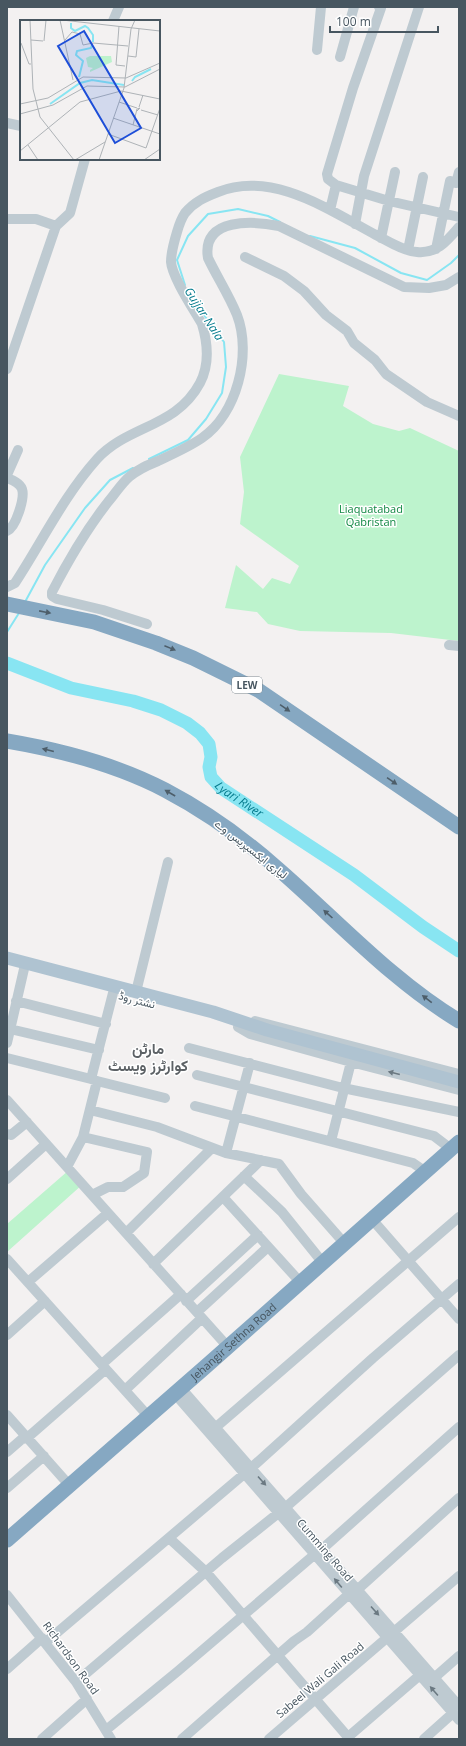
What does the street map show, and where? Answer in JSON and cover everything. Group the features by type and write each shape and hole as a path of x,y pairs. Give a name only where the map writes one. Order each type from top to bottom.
{"highway":[{"name":"LEW","path":"7,604 94,622 156,643 206,664 258,690 459,826"},
{"name":"لیاری ایکسپریس وے","path":"7,741 31,745 122,772 165,790 204,813 260,853 398,977 459,1021"},
{"name":"Jehangir Sethna Road","path":"7,1540 149,1417 180,1394 228,1347 426,1172 456,1149"},
{"name":"Jehangir Sethna Road","path":"7,1551 180,1394 377,1225 456,1149"}],"main road":[{"name":"نشتر روڈ","path":"7,958 136,992 239,1025"},
{"name":"نشتر روڈ","path":"7,965 239,1025 267,1030 459,1082"}],"street":[{"path":"114,20 120,7"},
{"path":"317,50 321,7"},
{"path":"340,57 354,7"},
{"path":"379,7 381,8 353,88 327,174 328,179 336,185 361,193 417,208 459,217"},
{"path":"354,224 364,176 419,7"},
{"path":"7,123 20,126"},
{"path":"7,369 56,226 70,213 85,160"},
{"path":"381,238 395,172"},
{"path":"436,249 450,181 456,182 459,172"},
{"path":"408,250 423,177"},
{"path":"330,210 336,185"},
{"path":"7,587 15,583 64,502 103,453 122,440 173,414 190,398 202,378 207,365 207,353 202,324 171,264 175,238 180,222 188,209 198,201 226,188 241,186 268,187 292,192 330,210 381,238 408,250 424,252 432,252 446,242 459,227"},
{"path":"7,219 36,219 56,226"},
{"path":"147,624 103,610 57,599 52,596 52,592 87,531 130,476 143,467 159,461 203,438 218,423 233,398 240,376 241,334 237,315 208,258 207,251 210,238 216,232 231,225 248,222 260,222 279,226 404,287 429,288 446,285 459,278"},
{"path":"245,257 284,276 304,291 326,315 347,331 354,343 375,360 386,374 427,402 459,416"},
{"path":"7,531 12,528 22,504 22,489 19,484 7,476 18,450"},
{"path":"136,992 168,862"},
{"path":"7,1043 24,969"},
{"path":"67,1167 83,1137 90,1110 99,1050 113,993"},
{"path":"16,1001 106,1024"},
{"name":"نشتر روڈ","path":"239,1025 260,1021 459,1074"},
{"name":"نشتر روڈ","path":"239,1025 250,1034 459,1090"},
{"path":"10,1029 99,1050"},
{"path":"189,1048 344,1088 459,1112"},
{"path":"7,1058 165,1098"},
{"path":"331,1140 337,1111 351,1062"},
{"path":"226,1153 250,1063"},
{"path":"197,1075 434,1136 456,1149"},
{"path":"7,1100 228,1347"},
{"path":"195,1106 236,1115 413,1163 426,1172"},
{"path":"90,1110 157,1127 226,1153 279,1164 301,1194 345,1244"},
{"path":"7,1134 11,1135 27,1122"},
{"path":"83,1137 147,1152 144,1173 123,1187 108,1187 92,1195"},
{"path":"7,1179 46,1144"},
{"path":"126,1233 212,1148"},
{"path":"153,1264 261,1160"},
{"path":"244,1176 282,1212 323,1263"},
{"path":"223,1197 301,1283"},
{"path":"28,1282 108,1213"},
{"path":"215,1428 459,1217"},
{"path":"377,1225 459,1319"},
{"path":"7,1452 22,1439 27,1438 104,1366 258,1235"},
{"path":"125,1390 268,1247"},
{"path":"7,1258 149,1417"},
{"path":"7,1668 44,1640 169,1538 459,1284"},
{"path":"7,1335 45,1301"},
{"path":"76,1682 282,1510 459,1355"},
{"name":"Cumming Road","path":"180,1394 215,1428 247,1471"},
{"name":"Cumming Road","path":"180,1394 352,1592 391,1635 434,1678 457,1713"},
{"path":"7,1415 70,1486"},
{"path":"106,1730 318,1552 459,1426"},
{"path":"7,1488 44,1456"},
{"path":"182,1739 294,1641 307,1632 450,1504 459,1498"},
{"path":"169,1538 206,1572 349,1738 420,1675"},
{"name":"Sabeel Wali Gali Road","path":"268,1739 316,1699 343,1674 359,1663 459,1576"},
{"name":"Richardson Road","path":"7,1595 76,1682 111,1739"},
{"name":"Cumming Road","path":"391,1635 420,1675 457,1713"},
{"path":"434,1678 459,1656"},
{"path":"42,1739 87,1699"},
{"path":"424,1739 457,1713"}],"green space":[{"name":"Liaquatabad Qabristan","path":"279,374 349,386 343,406 373,424 399,431 410,428 459,451 459,641 391,633 300,631 268,624 257,612 225,608 236,565 263,589 272,578 290,584 299,566 240,524 244,492 240,457"},
{"path":"69,1170 83,1184 7,1252 7,1224"}],"waterway":[{"name":"Gujjar Nala","path":"185,285 177,260 188,236 208,214 238,209 268,216 280,222"},
{"name":"Gujjar Nala","path":"310,236 355,248 401,273 427,280 451,263 459,255"},
{"name":"Gujjar Nala","path":"149,459 188,440 206,419 222,393 226,367 224,342 195,303"},
{"name":"Gujjar Nala","path":"25,602 45,565 85,508 110,480 133,468"},
{"name":"Gujjar Nala","path":"7,632 19,613"},
{"name":"Lyari River","path":"7,663 71,688 133,701 161,710 187,723 200,733 209,744 211,757 209,767 211,777 221,788 354,875 423,927 459,951"}],"district":[{"name":"مارٹن کوارٹرز ویسٹ","path":"148,1058"}]}
